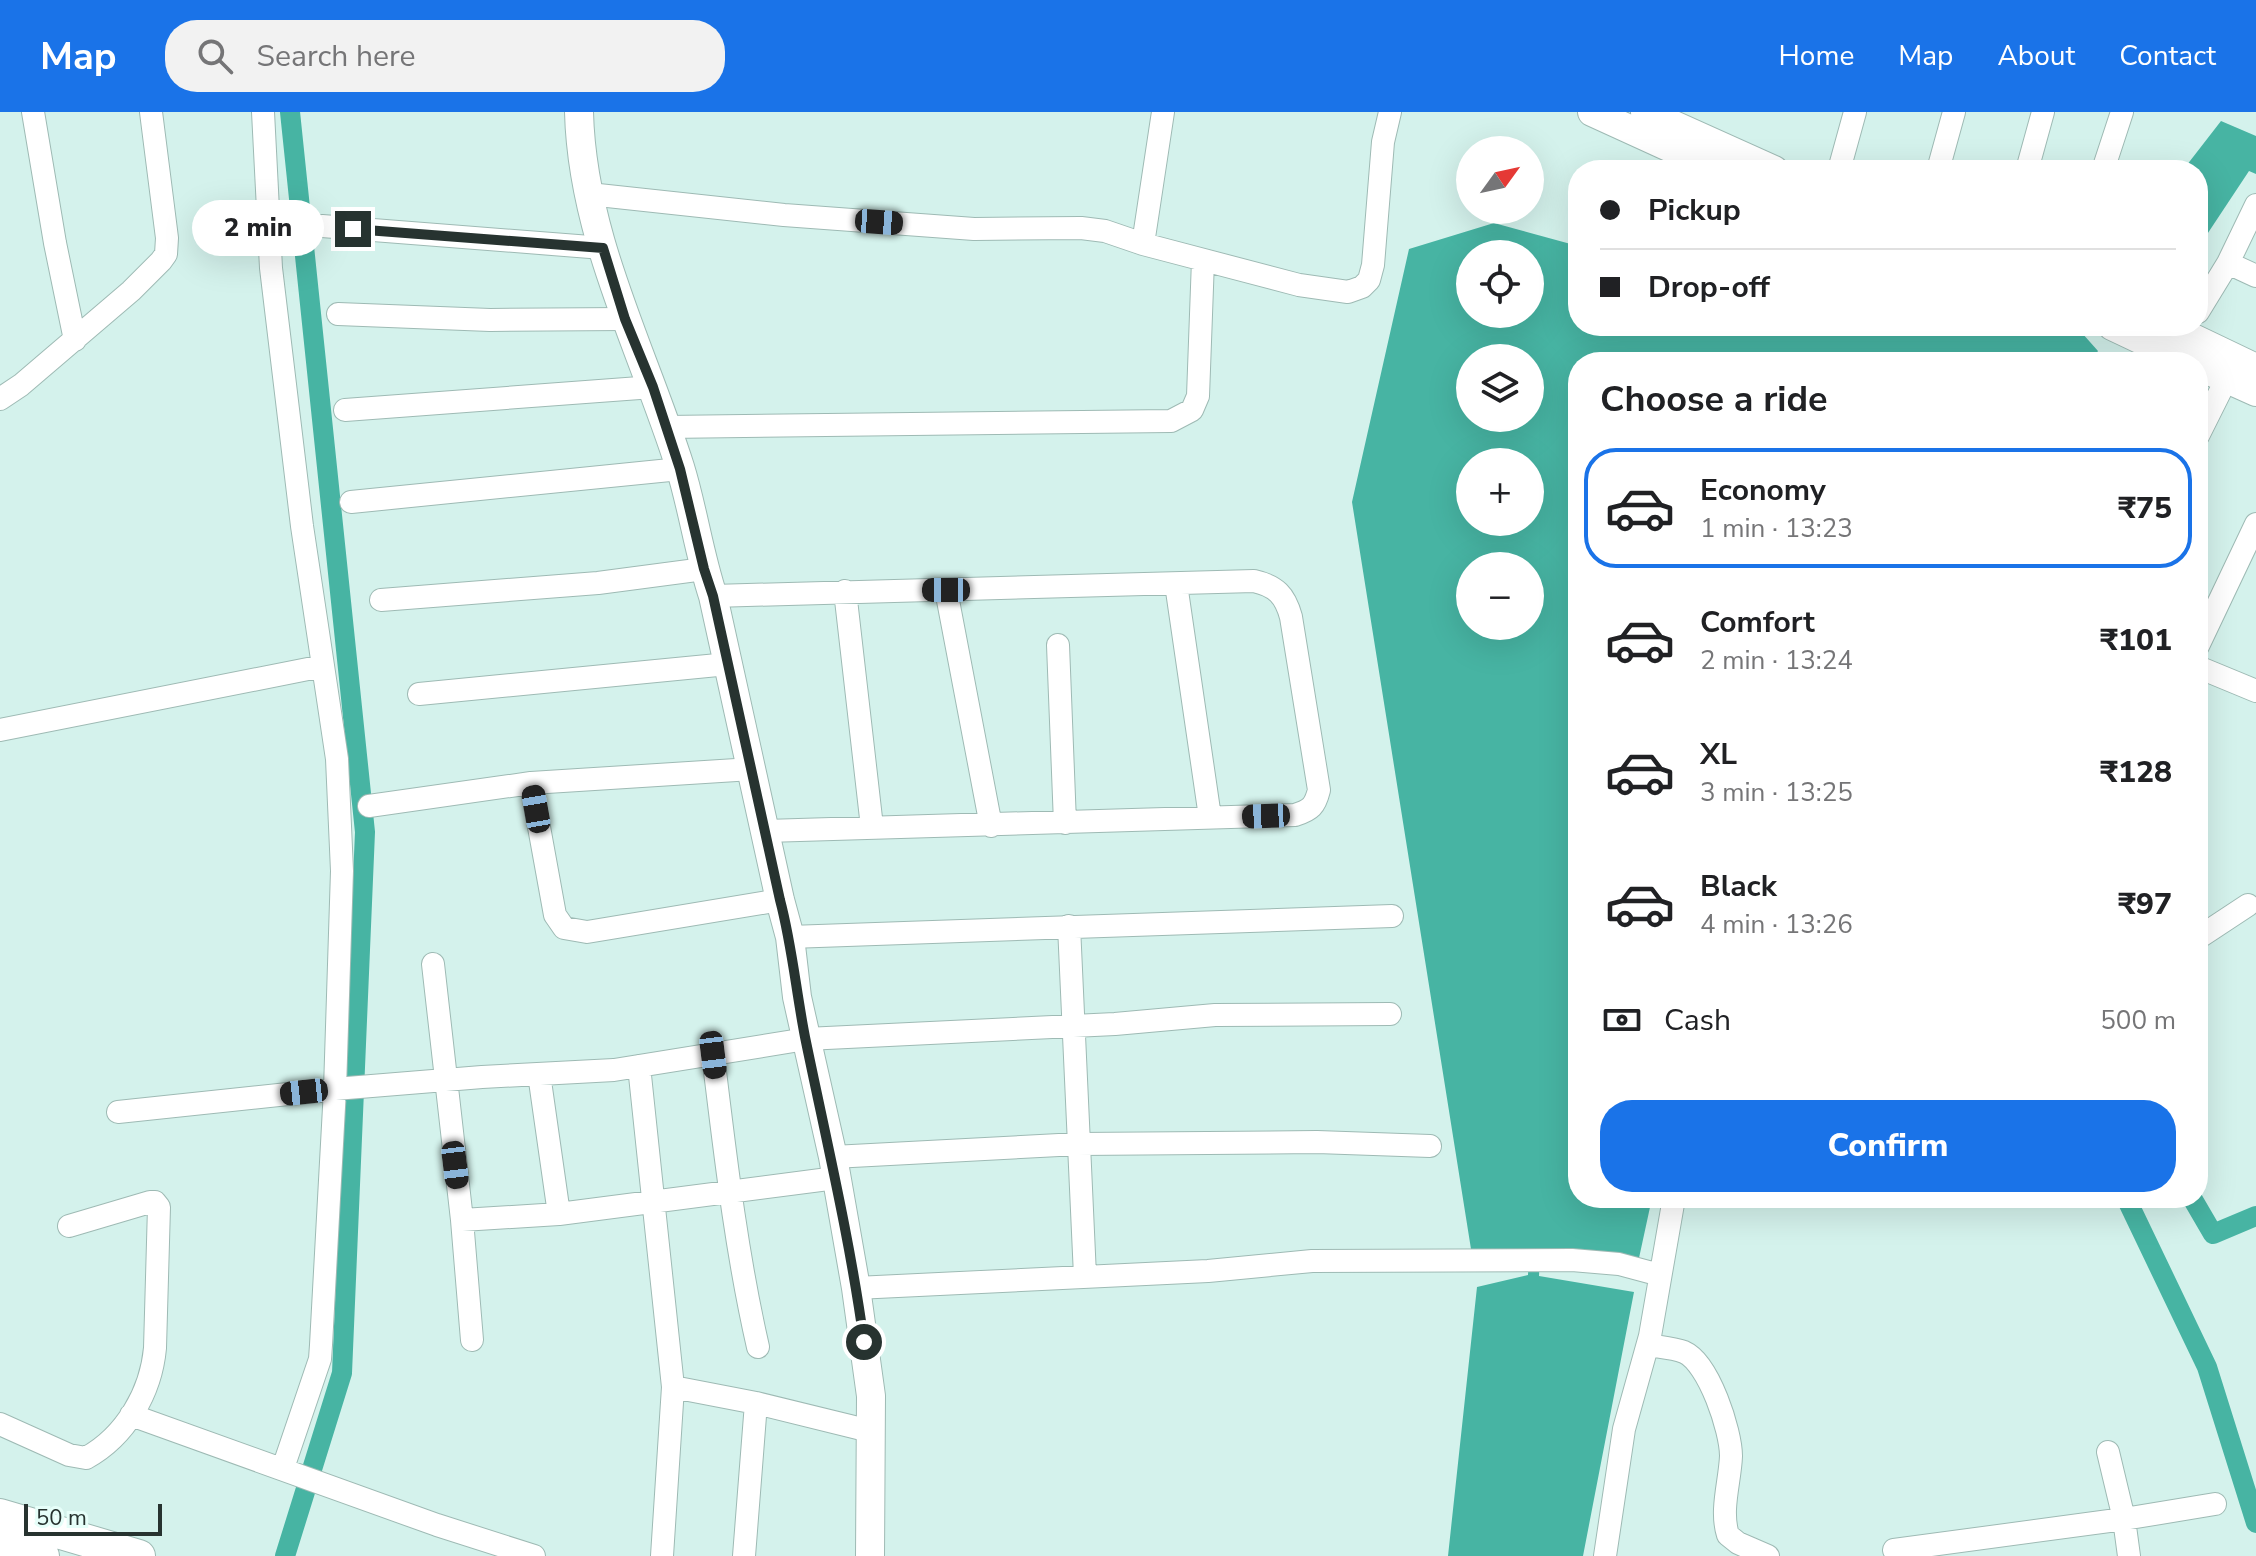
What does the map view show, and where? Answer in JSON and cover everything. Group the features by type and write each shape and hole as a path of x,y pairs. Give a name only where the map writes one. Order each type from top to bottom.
{"highway":[{"path":"0,1515 139,1556"},
{"path":"0,1543 43,1556"}],"main road":[{"path":"579,112 580,146 589,194 625,319 653,387 680,469 790,937 797,997 834,1167 856,1288 871,1396 870,1556"},
{"path":"1592,112 1697,160"},
{"path":"1645,112 1752,160"},
{"path":"2176,336 2256,368"},
{"path":"2208,370 2256,392"}],"street":[{"path":"33,112 75,340"},
{"path":"0,399 75,340 131,291 166,254 167,238 151,112"},
{"path":"263,112 271,268 302,526 337,759 342,871 346,1089 320,1359 288,1469"},
{"path":"1143,244 1163,112"},
{"path":"589,194 784,215 974,229 1081,228 1105,231 1299,285 1348,292 1362,287 1369,280 1373,265 1383,142 1390,112"},
{"path":"1842,160 1855,112"},
{"path":"1941,160 1954,112"},
{"path":"2030,160 2043,112"},
{"path":"2106,160 2122,112"},
{"path":"2208,288 2228,263 2256,205"},
{"path":"322,226 603,248"},
{"path":"666,427 1171,421 1192,410 1198,396 1203,260"},
{"path":"2228,263 2256,276"},
{"path":"338,314 490,320 625,319"},
{"path":"2208,416 2227,378"},
{"path":"345,410 653,387"},
{"path":"351,502 680,469"},
{"path":"2208,625 2256,524"},
{"path":"381,600 598,583 709,583 845,591 1254,581 1270,584 1280,592 1291,617 1319,790 1315,805 1295,815 766,831"},
{"path":"1176,584 1210,817"},
{"path":"946,590 991,826"},
{"path":"845,591 872,827"},
{"path":"1058,645 1065,823"},
{"path":"419,694 728,664"},
{"path":"0,730 323,666"},
{"path":"2208,675 2256,691"},
{"path":"369,806 531,783 752,769"},
{"path":"531,783 555,915 564,928 587,932 780,900"},
{"path":"2208,933 2253,908"},
{"path":"790,937 1392,916"},
{"path":"1069,926 1085,1276"},
{"path":"433,964 462,1220 472,1340"},
{"path":"118,1112 346,1089 639,1066 806,1039 1215,1015 1390,1014"},
{"path":"713,1055 729,1190 758,1347"},
{"path":"639,1066 673,1387 662,1556"},
{"path":"539,1074 559,1214"},
{"path":"462,1220 559,1214 653,1201 729,1190 834,1167 1078,1144 1317,1142 1430,1146"},
{"path":"0,1424 69,1455 86,1458 116,1434 148,1388 153,1369 159,1207 155,1202 150,1202 69,1226"},
{"path":"1605,1556 1624,1429 1648,1345 1672,1208"},
{"path":"856,1288 1208,1271 1312,1261 1506,1259 1619,1264 1660,1275"},
{"path":"1648,1345 1684,1352 1694,1359 1704,1374 1728,1427 1731,1455 1725,1515 1728,1535 1761,1555"},
{"path":"673,1387 756,1403 870,1431"},
{"path":"744,1556 756,1403"},
{"path":"131,1415 437,1525 534,1556"},
{"path":"2108,1452 2124,1519 2129,1556"},
{"path":"1894,1550 2215,1504"}],"shaded area":[{"path":"2221,121 2256,136 2256,174 2249,171 2208,233 2208,160 2191,160"},
{"path":"1491,224 1568,243 1568,336 2085,336 2097,352 1568,352 1568,1208 1650,1208 1639,1258 1540,1254 1539,1276 1634,1292 1583,1556 1448,1556 1477,1287 1528,1275 1529,1253 1471,1249 1352,502 1409,249"}],"waterway":[{"path":"285,1556 342,1373 365,832 290,112"},
{"path":"2131,1208 2207,1367 2256,1523"},
{"path":"2198,1208 2213,1234 2256,1216"}],"route":[{"path":"353,229 603,248 625,319 653,387 680,469 713,596 790,937 797,997 833,1157 864,1342"}]}
